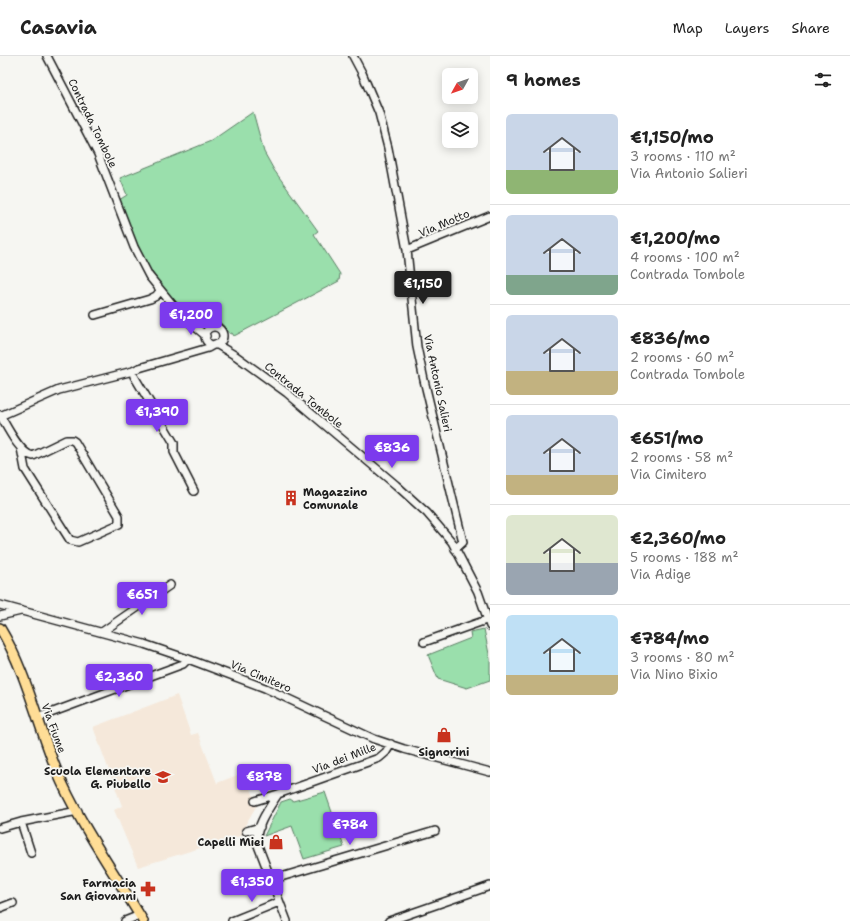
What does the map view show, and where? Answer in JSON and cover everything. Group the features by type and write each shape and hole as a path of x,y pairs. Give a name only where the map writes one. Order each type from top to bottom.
{"main road":[{"name":"Via Fiume","path":"0,628 19,668 56,769 78,811 142,918"}],"street":[{"name":"Contrada Tombole","path":"47,56 98,154 134,248 149,276 181,315 206,337"},
{"name":"Via Antonio Salieri","path":"353,56 379,113 388,148 407,250 417,347 463,542 455,549"},
{"name":"Via Motto","path":"407,250 490,216"},
{"path":"95,315 150,299 156,296 160,291"},
{"path":"33,456 26,453 21,448 0,416 59,390 133,371 200,351 212,347 222,340 223,335 219,328 189,322"},
{"path":"200,351 207,331 214,327"},
{"name":"Contrada Tombole","path":"223,335 227,344 236,356"},
{"path":"206,337 209,343 216,344"},
{"name":"Contrada Tombole","path":"216,344 236,356 287,393 396,485 427,513 452,542 478,592 489,623 424,642"},
{"path":"133,371 134,376 174,443 174,452 194,491"},
{"path":"21,448 24,464 25,469 70,540 78,542 119,524 119,516 75,442 72,440 66,440 33,456 24,464"},
{"path":"102,632 170,586"},
{"name":"Via Cimitero","path":"0,605 144,644 188,659 265,688 374,738 489,773"},
{"name":"Via Cimitero","path":"0,616 21,611"},
{"path":"37,718 183,664 188,659"},
{"name":"Via dei Mille","path":"255,801 379,758 386,752 391,744"},
{"path":"278,794 256,837 257,844 287,921"},
{"path":"0,828 21,822 78,811"},
{"path":"21,822 31,853"},
{"path":"246,831 260,827"},
{"path":"271,880 435,831"},
{"path":"389,921 490,886"},
{"path":"232,921 279,902"},
{"path":"0,908 14,903"},
{"name":"Via Fiume","path":"125,921 142,918"}],"shaded area":[{"name":"Scuola Elementare G. Piubello","path":"177,695 191,735 198,733 217,783 245,772 257,805 244,827 246,834 138,867 114,810 122,806 93,727"}],"green space":[{"path":"253,112 264,152 274,170 318,231 314,234 340,274 339,281 234,336 232,333 230,334 221,323 211,321 202,322 192,319 179,307 159,282 146,263 119,200 127,195 120,178 211,141"},
{"path":"484,629 490,659 490,680 467,688 438,679 428,655 471,638 470,632"},
{"path":"325,792 344,847 304,859 292,826 264,836 281,802 290,799 293,801"}],"place":[{"name":"Magazzino Comunale","path":"291,498"},
{"name":"Signorini","path":"444,735"},
{"name":"Scuola Elementare G. Piubello","path":"163,777"},
{"name":"Capelli Miei","path":"276,842"},
{"name":"Farmacia San Giovanni","path":"148,889"}]}
